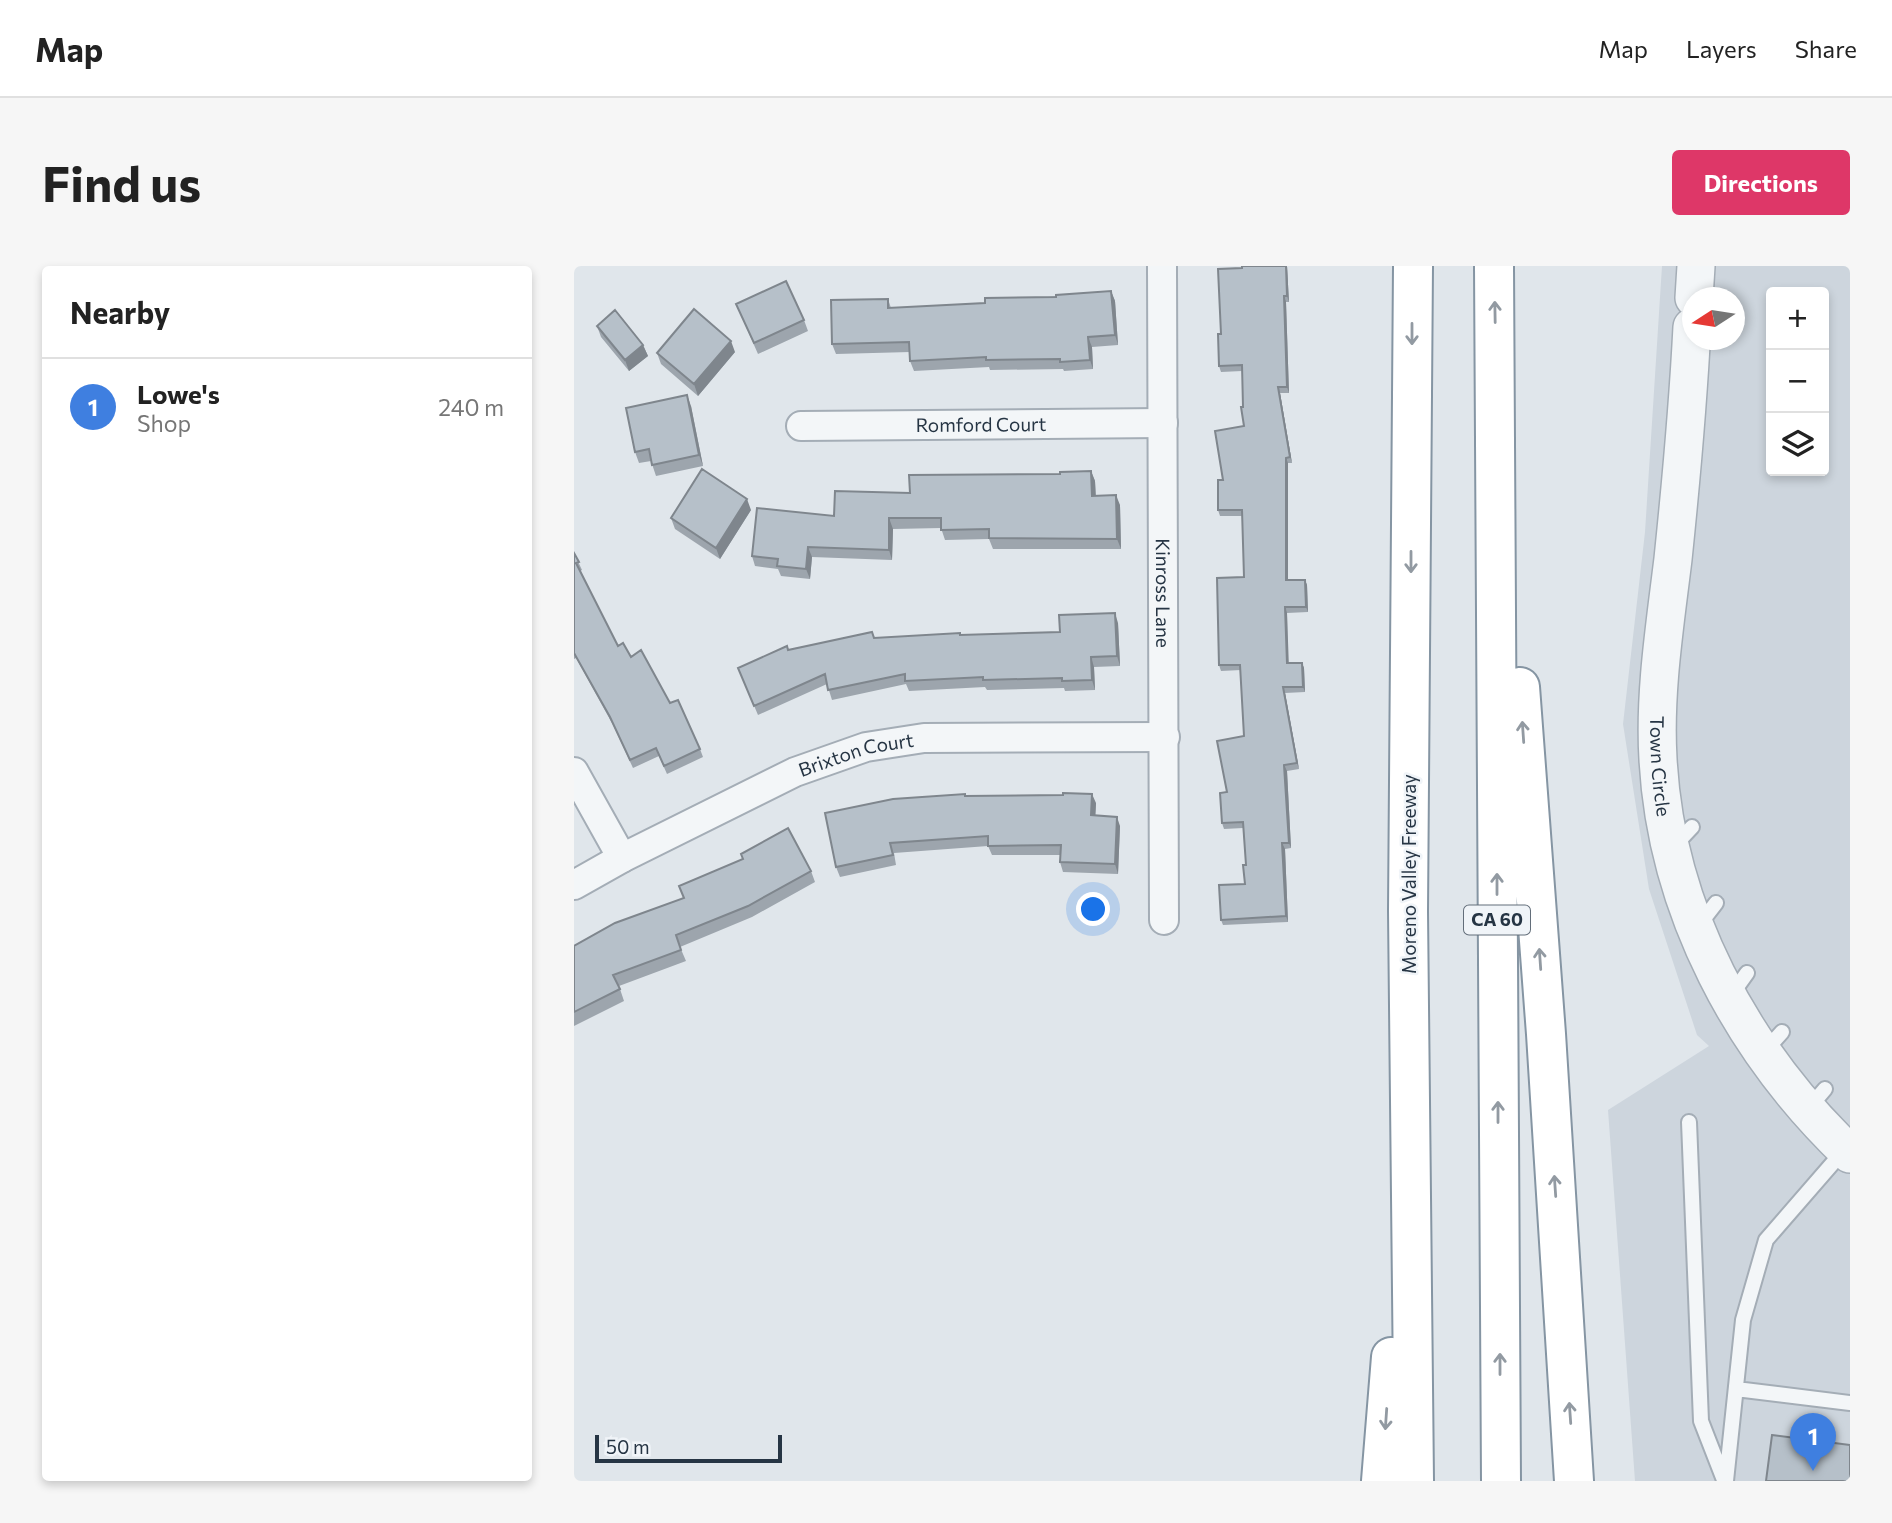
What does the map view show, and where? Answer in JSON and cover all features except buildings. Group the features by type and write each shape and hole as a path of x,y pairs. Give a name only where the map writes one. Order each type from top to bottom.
{"highway":[{"name":"Moreno Valley Freeway","path":"1413,266 1408,911 1414,1481"},
{"name":"CA 60","path":"1494,266 1501,1481"},
{"path":"1495,359 1546,1034 1574,1481"},
{"path":"1381,1481 1395,1309 1408,911"}],"street":[{"name":"Kinross Lane","path":"1162,266 1164,920"},
{"path":"1695,287 1696,266"},
{"name":"Town Circle","path":"1690,350 1657,720 1660,788 1682,838 1706,916 1738,986 1773,1043 1816,1099 1848,1151"},
{"name":"Romford Court","path":"801,426 1163,423"},
{"name":"Brixton Court","path":"574,885 622,858 795,772 866,747 924,738 1165,737"},
{"path":"574,772 622,858"}],"lane":[{"path":"1689,1122 1701,1421 1725,1481"},
{"path":"1725,1481 1743,1320 1766,1240 1848,1151"},
{"path":"1736,1389 1850,1403"}],"shaded area":[{"path":"1662,266 1850,266 1850,1481 1635,1481 1608,1110 1709,1046 1697,1035 1649,889 1623,724 1645,532"}],"place":[{"name":"Lowe's","path":"1813,1471"}]}
